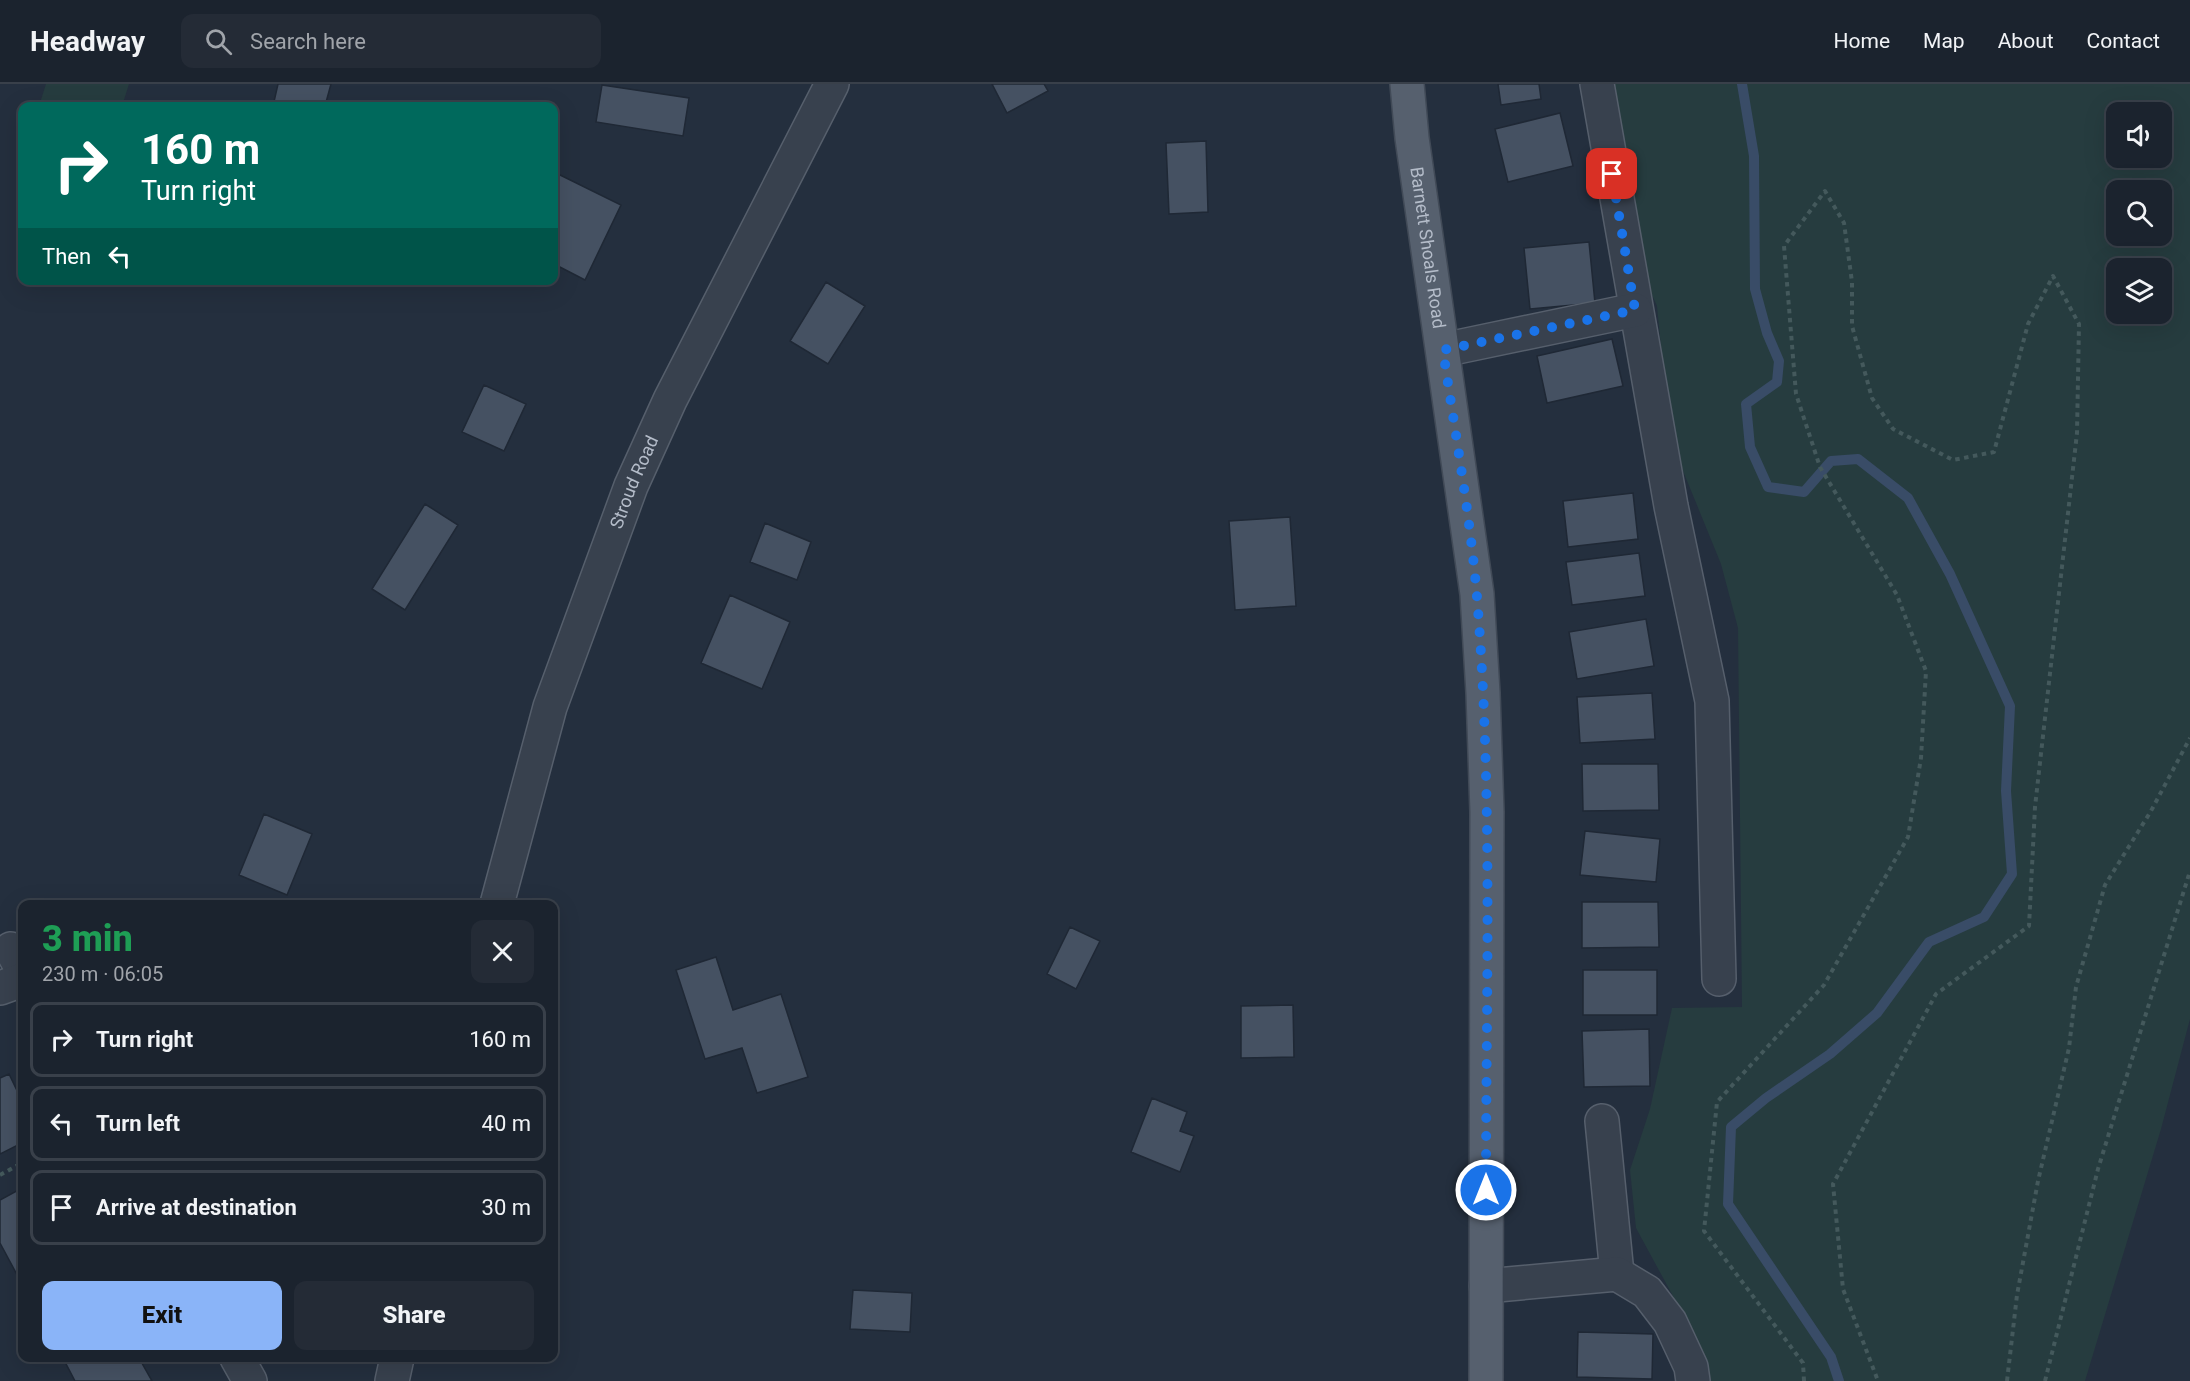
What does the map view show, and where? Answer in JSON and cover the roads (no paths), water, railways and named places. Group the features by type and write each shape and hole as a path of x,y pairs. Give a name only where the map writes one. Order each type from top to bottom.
{"main road":[{"name":"Barnett Shoals Road","path":"1407,84 1412,138 1477,594 1487,812 1486,1381"}],"street":[{"name":"Stroud Road","path":"498,900 550,707 631,486 670,400 832,84"},
{"path":"1597,84 1671,506 1712,701 1719,979"},
{"path":"1443,350 1635,310"},
{"path":"0,988 18,981"},
{"path":"1602,1121 1617,1274"},
{"path":"1486,1286 1617,1274 1647,1292 1670,1322 1691,1367 1693,1381"},
{"path":"239,1362 250,1381"},
{"path":"392,1381 395,1362"}],"waterway":[{"path":"1742,84 1754,156 1755,289 1767,333 1779,361 1777,382 1746,404 1750,447 1768,487 1804,492 1831,461 1858,459 1908,498 1950,574 2010,706 2006,791 2012,874 1984,917 1929,942 1877,1013 1830,1054 1766,1098 1731,1127 1728,1204 1831,1357 1839,1381"}]}
